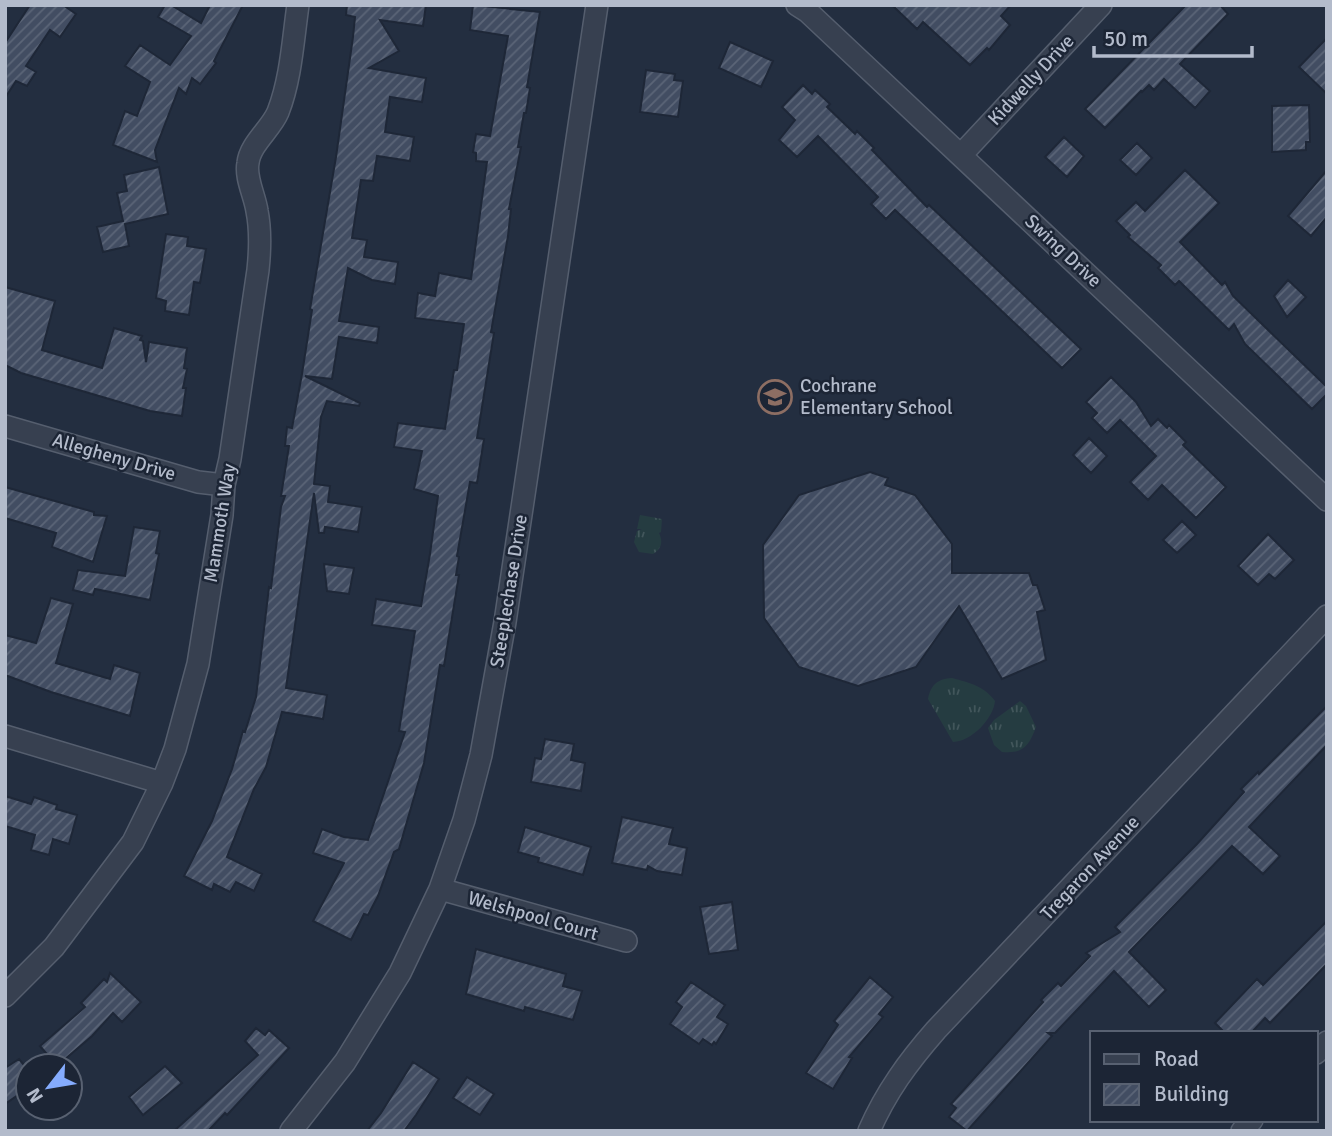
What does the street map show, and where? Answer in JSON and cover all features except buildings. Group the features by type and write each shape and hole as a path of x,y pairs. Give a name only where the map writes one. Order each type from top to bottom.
{"street":[{"name":"Mammoth Way","path":"5,996 54,947 133,842 162,783 179,737 198,664 260,244 258,213 248,174 248,163 250,155 276,115 285,92 298,5"},
{"name":"Steeplechase Drive","path":"291,1131 345,1062 400,973 440,889 464,820 481,755 505,622 597,5"},
{"name":"Swing Drive","path":"797,5 808,12 1327,499"},
{"name":"Kidwelly Drive","path":"961,155 1101,5"},
{"name":"Allegheny Drive","path":"5,426 198,482 224,485"},
{"name":"Tregaron Avenue","path":"869,1131 891,1086 915,1054 1327,616"},
{"path":"5,736 162,783"},
{"name":"Welshpool Court","path":"440,889 626,941"}],"green space":[{"path":"640,515 662,519 659,533 661,545 653,554 639,552 634,542 637,531 642,529 637,529"},
{"path":"952,678 981,688 995,701 990,715 980,728 967,738 953,742 928,699 936,683"},
{"path":"1020,701 1026,706 1036,727 1031,739 1020,750 1002,752 994,745 988,728 994,720"}],"place":[{"name":"Cochrane Elementary School","path":"775,397"}]}
